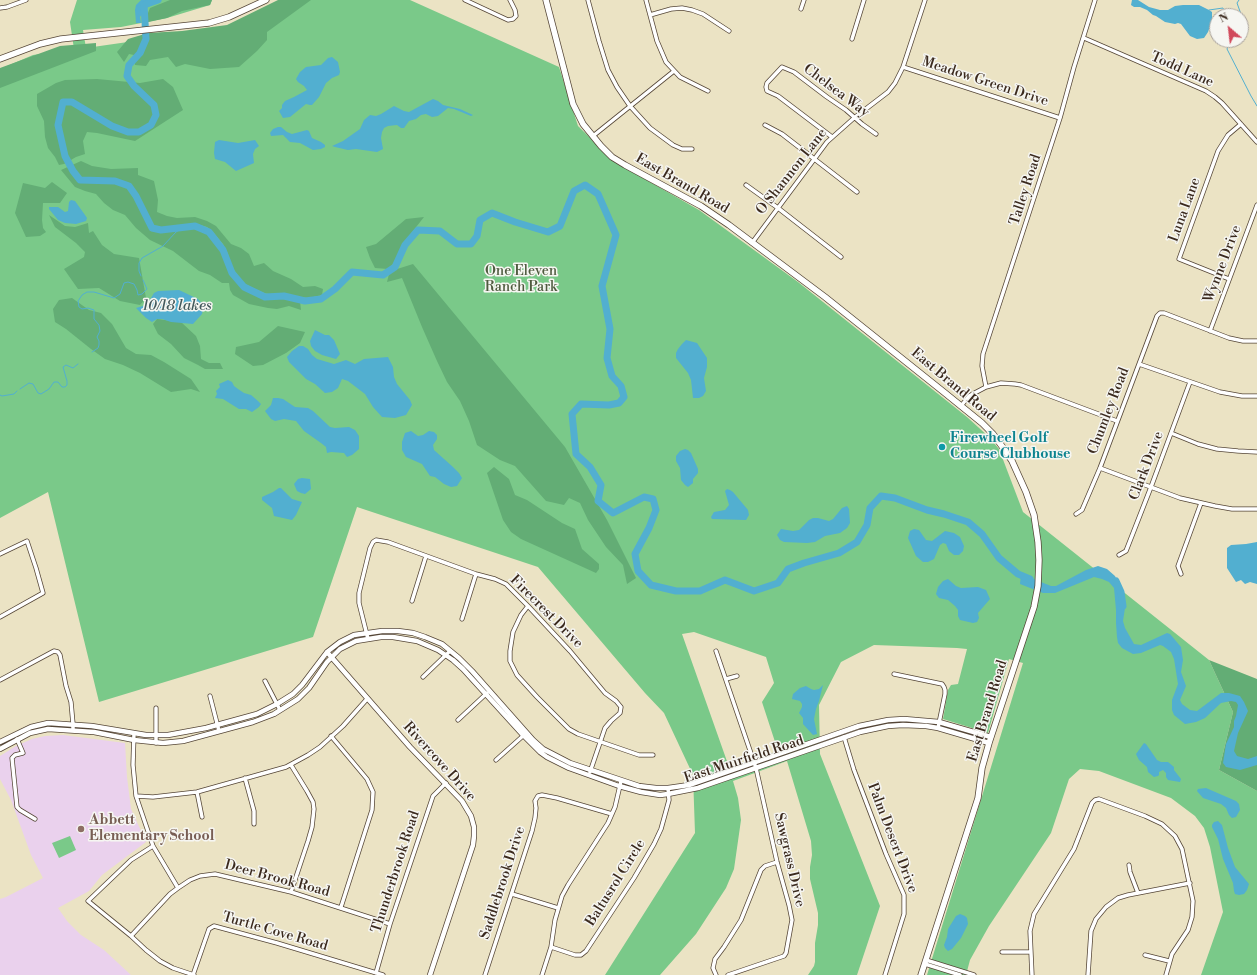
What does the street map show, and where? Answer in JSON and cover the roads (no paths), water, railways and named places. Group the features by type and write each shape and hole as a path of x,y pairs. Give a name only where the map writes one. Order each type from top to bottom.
{"main road":[{"path":"0,59 26,48 50,41 102,34 199,25 220,20 242,12 266,0"},
{"name":"East Brand Road","path":"546,0 573,104 583,124 601,146 618,161 701,206 729,225 825,297 982,423 993,434 1012,461 1026,492 1034,515 1038,542 1038,586 1034,607 989,743 982,768 978,798 921,975"}],"street":[{"path":"0,8 26,0"},
{"path":"465,0 508,20 513,19 516,16 510,0"},
{"path":"588,0 608,70 630,106 650,128 673,145 682,149 692,149"},
{"path":"646,0 659,45 666,62 680,77 708,91"},
{"path":"801,9 804,0"},
{"path":"852,39 864,0"},
{"name":"O Shannon Lane","path":"752,242 832,137 888,92 895,83 903,67 925,0"},
{"name":"Talley Road","path":"986,387 982,366 983,354 1060,118 1095,0"},
{"path":"650,15 682,8 692,10 704,14 729,31"},
{"name":"Todd Lane","path":"1084,38 1211,94 1222,102 1257,142"},
{"name":"Chelsea Way","path":"832,137 778,96 767,91 767,83 782,67 794,72 876,134"},
{"name":"Meadow Green Drive","path":"903,67 1060,118"},
{"path":"592,136 674,72"},
{"name":"Luna Lane","path":"1229,279 1179,259 1220,147 1228,135 1241,124"},
{"path":"765,125 782,134 857,192"},
{"path":"746,185 841,257"},
{"name":"Wynne Drive","path":"1210,331 1257,205"},
{"name":"Chumley Road","path":"1076,514 1082,510 1100,468 1157,316 1160,313 1164,313 1210,331"},
{"path":"1210,331 1236,340 1257,341"},
{"path":"1139,364 1220,392 1242,396 1257,396"},
{"name":"Clark Drive","path":"1119,555 1126,551 1190,382"},
{"path":"961,406 969,396 986,387 1001,384 1021,385 1117,421"},
{"path":"1171,434 1198,444 1217,448 1257,452"},
{"path":"1100,468 1180,498 1232,509 1257,509"},
{"path":"1181,574 1178,566 1201,503"},
{"name":"Firecrest Drive","path":"366,633 359,603 359,593 370,548 376,540 388,542 476,574 495,578 506,584 528,606 570,651 606,693 621,707 620,713 605,728 600,742"},
{"path":"0,554 26,541 43,593 0,617"},
{"path":"412,601 426,556"},
{"path":"462,619 476,574"},
{"path":"528,606 521,615 513,632 510,661 517,675 569,729 578,734 639,755 653,755"},
{"path":"0,742 40,724 73,724 156,736 180,734 257,714 277,704 292,694 302,684 327,652 348,638 366,633 393,631 413,633 435,641 450,650 466,665 487,692"},
{"path":"366,633 368,639"},
{"path":"0,749 30,733 53,729 94,732 134,740 156,743 171,743 183,741 267,717 298,699 309,688 327,662 340,649 356,641 381,637 393,637 417,641 428,645 445,655 463,669 487,692 525,734 543,749 589,773 600,742"},
{"path":"423,677 450,650"},
{"path":"0,680 54,651 58,652 60,654 66,686 71,702 73,724 72,730"},
{"name":"Sawgrass Drive","path":"716,651 756,768 777,862 792,920 786,953 784,956 728,975"},
{"name":"Rivercove Drive","path":"327,652 410,748 446,783 468,809 473,822 473,845 430,975"},
{"path":"894,674 942,684 944,686 945,694 938,728"},
{"path":"726,679 737,676"},
{"path":"265,681 280,710"},
{"path":"458,720 487,692"},
{"path":"210,696 219,731"},
{"path":"136,796 162,796 197,792 272,772 291,765 320,747 343,726 367,699"},
{"path":"156,708 156,743"},
{"name":"East Muirfield Road","path":"589,773 639,786 668,788 689,785 842,732 871,723 888,720 904,719 940,722 991,737"},
{"name":"East Muirfield Road","path":"589,773 619,786 640,792 660,795 698,788 844,738 888,726 916,725 938,728 989,743"},
{"name":"Palm Desert Drive","path":"842,732 854,770 886,854 904,895 904,914 885,975"},
{"path":"134,733 136,796 153,846 178,888"},
{"path":"15,734 23,753 15,755 12,758 17,807 35,819"},
{"path":"496,760 525,734"},
{"path":"331,736 367,779 373,792 372,810 341,907"},
{"path":"291,765 313,802 314,809 312,827 291,892"},
{"path":"246,778 254,811 254,824"},
{"path":"542,975 551,947 553,928 558,908 568,885 612,814 621,781"},
{"name":"Thunderbrook Road","path":"376,973 390,924 433,796 446,783"},
{"name":"Baltusrol Circle","path":"551,947 575,955 581,955 586,951 638,872 654,844 668,806 668,788"},
{"path":"197,792 202,816"},
{"name":"Saddlebrook Drive","path":"485,975 532,831 536,808 535,801 538,796 542,795 557,798 612,814"},
{"path":"1032,975 1030,931 1034,914 1074,849 1092,803 1098,799 1144,816 1167,827 1175,836 1182,849 1193,901 1192,917 1188,930 1175,948 1169,961 1166,975"},
{"path":"153,846 131,860 88,901 160,961 173,968 194,975"},
{"path":"716,975 713,968 715,959 741,920 761,870 765,866 777,862"},
{"path":"1129,866 1138,892"},
{"name":"Deer Brook Road","path":"131,936 170,894 178,888 190,880 200,876 214,874 291,892 390,924"},
{"path":"1088,975 1090,937 1093,925 1101,912 1112,902 1123,896 1138,892 1190,883"},
{"path":"512,894 558,908"},
{"name":"Turtle Cove Road","path":"194,975 209,929 214,926 383,975"},
{"path":"1002,952 1030,952"},
{"path":"1145,955 1169,961"},
{"path":"925,962 960,975"},
{"path":"925,962 974,975"}],"water":[{"path":"141,0 162,0 146,8 140,17 141,23 136,23 136,5"},
{"path":"1132,0 1138,0 1149,7 1160,10 1168,10 1175,6 1199,5 1209,10 1209,29 1204,38 1197,39 1190,36 1181,24 1165,22 1147,10 1131,5"},
{"path":"332,57 338,62 340,72 339,75 326,83 319,97 312,105 306,104 290,117 283,118 279,111 285,101 307,90 296,79 300,72 306,67 321,65 328,58"},
{"path":"433,99 443,105 460,109 473,115 471,116 448,108 438,116 432,117 426,114 421,115 416,119 409,121 404,128 397,125 388,126 384,128 382,132 381,138 383,149 377,152 356,149 348,150 332,146 343,141 360,129 364,120 370,115 376,116 394,106 409,112"},
{"path":"281,127 292,134 307,130 312,138 321,142 325,145 325,147 313,150 300,143 290,142 283,135 271,136 270,133 273,129"},
{"path":"219,140 238,143 255,140 259,146 255,149 253,154 254,163 236,171 225,162 215,159 215,142"},
{"path":"71,200 75,201 85,215 87,218 86,221 76,224 65,223 58,220 49,209 49,207 58,207 65,212 68,211 69,202"},
{"name":"10/18 lakes","path":"179,290 198,299 203,305 202,314 193,324 171,322 162,319 157,319 152,322 136,308 148,303 154,293 158,291"},
{"path":"315,330 325,335 329,335 334,340 340,354 336,359 322,355 315,351 311,346 310,341"},
{"path":"686,340 697,343 707,358 707,367 704,378 706,391 703,396 699,398 693,398 691,380 688,373 676,358 678,349"},
{"path":"299,346 303,346 308,349 317,359 334,364 346,360 355,364 364,359 388,357 393,367 394,377 397,384 410,400 412,405 406,415 395,418 382,417 373,407 365,394 348,381 342,379 338,388 332,392 325,393 315,384 306,379 289,362 287,357"},
{"path":"228,380 238,389 251,395 258,401 261,404 259,407 252,412 246,409 239,409 223,399 215,398 217,394 216,391 220,387 219,384"},
{"path":"273,398 283,399 295,407 308,408 330,427 349,427 355,430 359,436 359,449 347,457 344,453 327,453 326,447 304,431 296,421 284,419 275,421 271,419 265,411 271,405"},
{"path":"411,431 418,436 429,431 434,432 437,435 437,439 433,445 434,450 459,473 462,478 457,486 451,487 444,484 435,477 430,476 422,464 406,457 402,450 402,442 405,433"},
{"path":"685,449 691,453 698,469 698,473 693,479 693,483 688,487 681,480 680,468 676,461 676,456 680,451"},
{"path":"298,479 310,479 311,489 305,494 297,491 294,484"},
{"path":"281,488 292,499 302,502 292,520 274,516 272,508 262,500 262,497"},
{"path":"727,489 733,492 748,510 749,515 746,520 712,519 711,517 714,512 725,510 729,505 725,491"},
{"path":"847,506 849,509 850,523 847,528 840,533 825,536 815,542 807,543 784,542 780,540 777,535 781,529 793,531 799,530 813,518 829,521 833,519 842,508"},
{"path":"914,529 919,530 926,540 932,541 945,531 954,533 960,537 964,546 963,551 959,555 954,555 949,551 946,544 943,543 940,545 934,559 928,562 923,562 916,556 908,538 910,531"},
{"path":"1257,542 1257,584 1250,582 1245,584 1241,580 1236,582 1227,568 1227,548 1231,545"},
{"path":"1098,566 1107,569 1115,576 1118,582 1125,608 1123,621 1125,628 1134,644 1141,645 1167,633 1170,634 1181,647 1183,660 1181,672 1186,686 1180,700 1182,704 1190,710 1197,711 1221,693 1229,693 1240,696 1248,711 1238,733 1234,751 1237,756 1248,759 1257,756 1257,765 1240,770 1226,767 1223,763 1226,744 1234,727 1238,705 1236,702 1231,701 1221,703 1205,718 1196,722 1185,724 1174,715 1172,710 1172,700 1178,684 1174,659 1171,652 1160,645 1141,653 1133,654 1122,648 1118,643 1117,637 1114,588 1109,582 1094,577 1055,593 1043,593 1020,584 1021,574 1051,586 1056,586 1086,570"},
{"path":"948,579 956,586 961,588 978,587 986,590 990,599 978,613 979,618 977,622 973,623 960,620 958,610 955,606 948,600 939,598 936,594 938,587 943,581"},
{"path":"823,685 814,719 817,734 813,735 803,724 803,718 799,713 802,704 800,701 792,699 793,694 800,688 806,686 814,690 819,689"},
{"path":"1144,743 1157,760 1161,762 1168,762 1174,767 1174,770 1181,779 1180,782 1168,780 1166,773 1163,770 1159,772 1158,776 1154,777 1148,772 1147,767 1139,760 1136,754"},
{"path":"1206,788 1236,801 1239,804 1240,810 1236,817 1232,818 1226,808 1221,804 1203,798 1197,791 1198,789"},
{"path":"1218,821 1222,825 1235,867 1249,884 1244,894 1235,894 1233,883 1223,859 1218,839 1212,827 1214,822"},
{"path":"960,914 967,918 968,924 961,938 952,949 948,951 944,945 948,929 956,916"}],"waterway":[{"path":"158,0 144,5 146,39 140,53 129,65 127,76 134,86 154,105 156,115 151,125 139,132 128,132 112,126 72,102 63,102 58,125 65,156 80,180 115,181 129,186 136,196 152,228 161,230 195,226 209,232 223,250 232,273 244,287 265,297 284,296 305,301 321,299 335,289 352,272 383,275 395,267 405,245 418,230 440,231 457,244 471,244 477,236 480,220 492,213 548,232 560,226 574,191 585,185 598,194 616,235 602,286 610,329 607,358 612,376 621,386 624,397 619,403 609,405 581,404 572,414 576,454 590,467 601,485 598,501 613,513 644,497 653,499 656,510 649,528 635,554 638,571 651,585 676,591 700,591 725,580 754,591 778,583 788,569 839,553 857,542 867,525 870,508 881,496 895,498 927,510 968,522 982,534 999,558 1018,574 1030,579"},
{"path":"1239,0 1237,3 1239,8"},
{"path":"1227,48 1257,106"},
{"path":"141,276 139,271 139,263 142,258 163,246 176,232 184,227"},
{"path":"92,352 98,348 99,345 97,337 100,331 99,325 94,319 94,310 88,308 82,309 79,307 78,301 82,295 87,292 94,292 114,298 120,294 124,283 128,282 134,284 138,295 142,294 147,289 143,280"},
{"path":"20,389 29,383 33,384 38,393 41,394 49,389 54,382 58,382 62,387 65,387 67,385 67,381 63,367 66,365 73,368 78,364"},
{"path":"0,395 14,394 17,391"},
{"path":"1116,581 1121,592 1123,606"}],"place":[{"name":"Firewheel Golf Course Clubhouse","path":"942,447"},
{"name":"Abbett Elementary School","path":"81,829"}],"park label":[{"name":"One Eleven Ranch Park","path":"521,280"}]}
